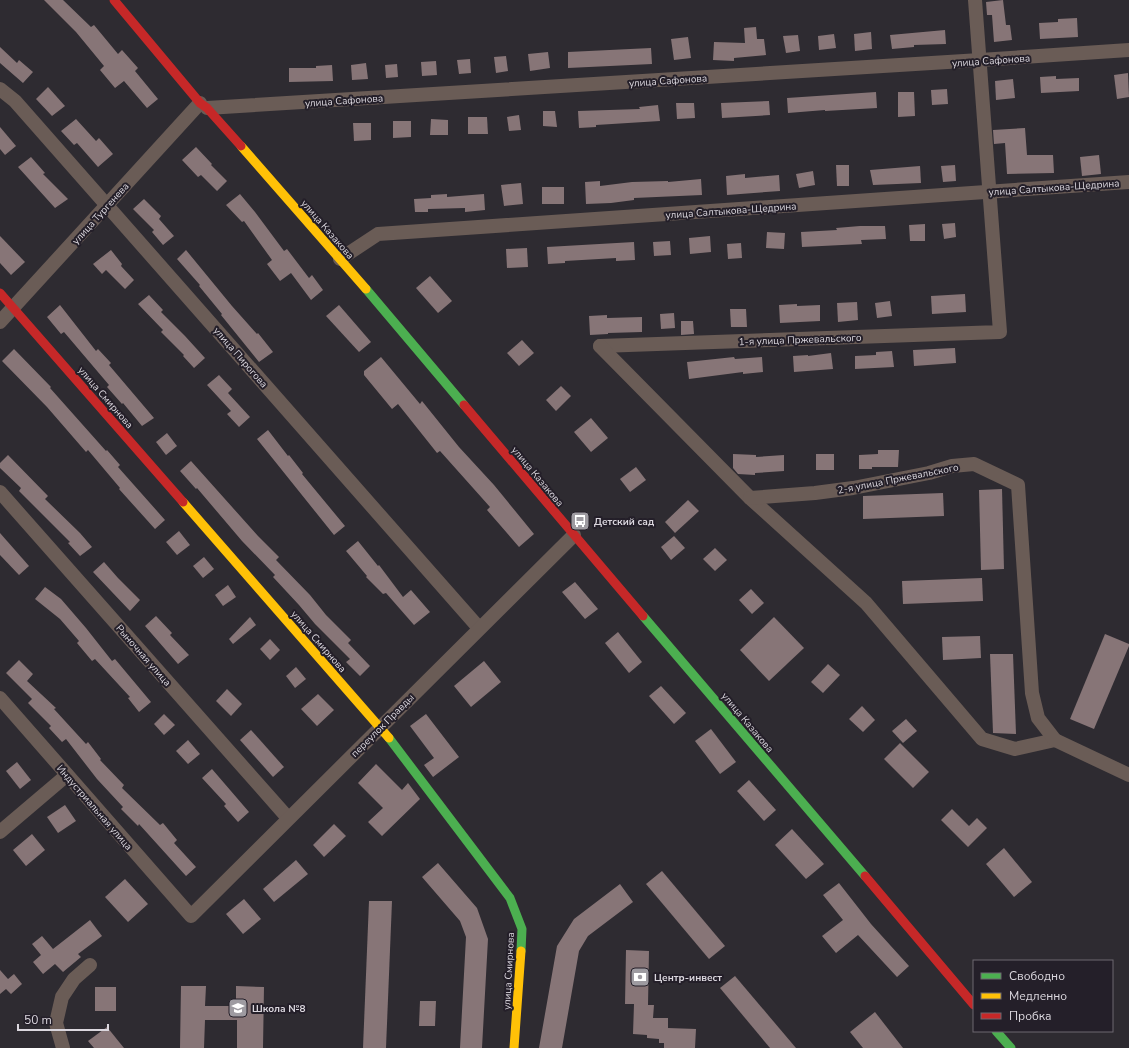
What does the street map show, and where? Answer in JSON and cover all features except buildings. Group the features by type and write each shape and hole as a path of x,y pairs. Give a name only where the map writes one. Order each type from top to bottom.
{"main road":[{"name":"улица Казакова","path":"114,0 203,106 340,259 973,1004"},
{"name":"улица Смирнова","path":"0,292 380,727 510,898 522,929 514,1048"},
{"path":"997,1032 1011,1048"}],"street":[{"path":"975,0 989,192"},
{"name":"улица Сафонова","path":"203,106 1129,50"},
{"name":"улица Пирогова","path":"0,89 15,101 479,628"},
{"name":"улица Тургенева","path":"0,322 106,205 203,106"},
{"name":"улица Салтыкова-Щедрина","path":"340,259 378,234 1129,182"},
{"name":"1-я улица Пржевальского","path":"750,498 600,346 1000,332 989,192"},
{"name":"2-я улица Пржевальского","path":"750,498 815,493 853,488 929,473 952,466 974,464 1018,485 1032,693 1038,718 1055,740"},
{"name":"Рыночная улица","path":"0,492 288,818"},
{"path":"750,498 866,603 982,740 1014,749 1055,740 1129,775"},
{"name":"переулок Правды","path":"191,916 574,535"},
{"name":"Индустриальная улица","path":"0,698 191,916"},
{"path":"0,832 67,775"},
{"path":"63,1048 56,1023 62,997 74,979 90,965"}],"traffic: fast":[{"path":"366,289 464,405"},
{"path":"643,616 865,876"},
{"path":"389,738 510,898 522,929 521,951"},
{"path":"997,1032 1011,1048"}],"traffic: slow":[{"path":"241,146 366,289"},
{"path":"183,502 389,738"},
{"path":"514,1048 521,951"}],"traffic: jam":[{"path":"114,0 200,103 207,108 241,146"},
{"path":"0,293 183,502"},
{"path":"464,405 643,616"},
{"path":"865,876 973,1004"}],"place":[{"name":"Детский сад","path":"580,521"},
{"name":"Центр-инвест","path":"640,977"},
{"name":"Школа №8","path":"238,1008"}]}
